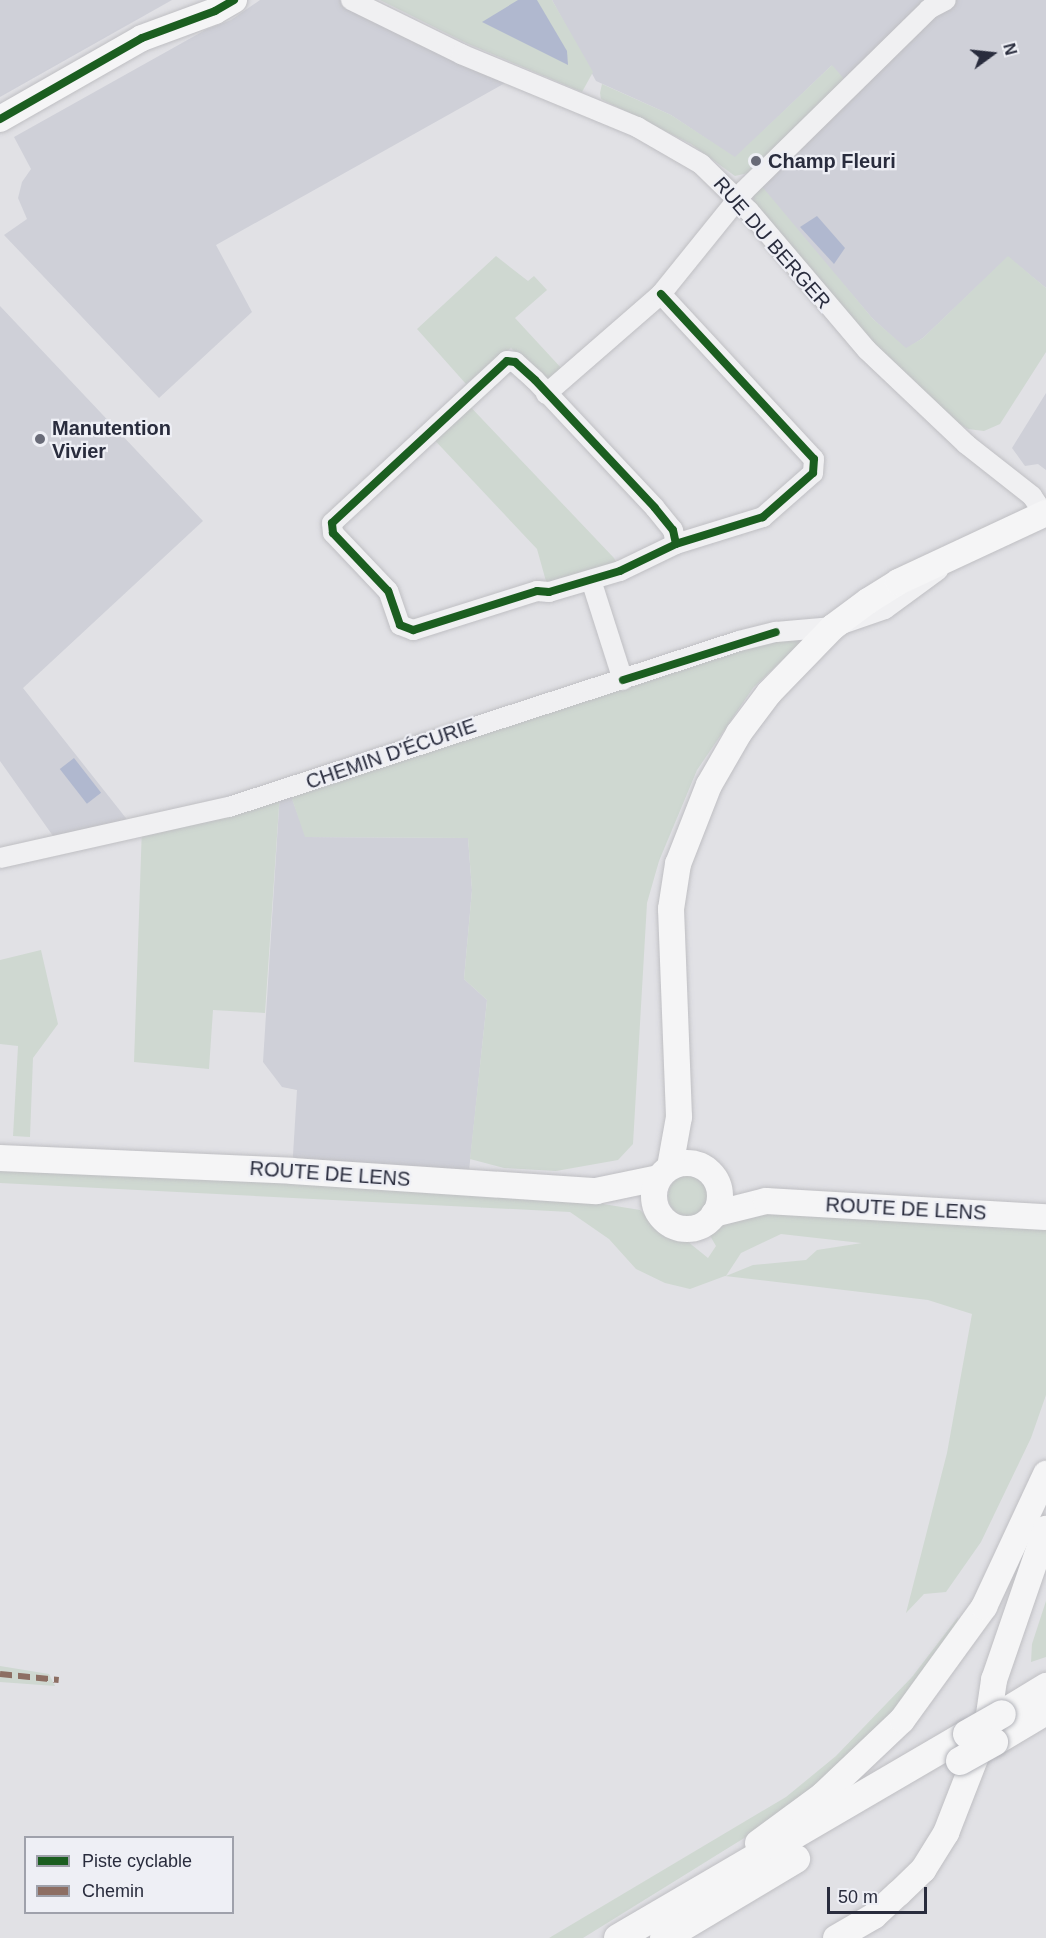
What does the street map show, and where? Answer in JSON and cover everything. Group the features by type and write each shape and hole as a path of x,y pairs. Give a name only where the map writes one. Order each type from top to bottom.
{"highway":[{"path":"664,1938 974,1746 1002,1714 1046,1687"},
{"path":"618,1938 974,1746 1046,1711"}],"main road":[{"path":"0,119 142,38 215,11 234,0"},
{"path":"766,1201 714,1214 699,1227 681,1228 666,1222 657,1209 654,1194 664,1172 679,1117 672,909 678,864 709,785 739,733 769,693 833,627 898,582 950,561 1045,514"},
{"name":"ROUTE DE LENS","path":"0,1158 292,1171 596,1191 664,1172"},
{"path":"664,1172 695,1163 728,1187 766,1201"},
{"path":"714,1214 720,1196 715,1178"},
{"path":"596,1191 657,1209"},
{"name":"ROUTE DE LENS","path":"766,1201 1046,1217"},
{"path":"687,1899 823,1795 902,1720 984,1607 1046,1474"},
{"path":"836,1938 874,1916 898,1894 923,1870 946,1833 987,1728 994,1680 1046,1528"}],"street":[{"name":"RUE DU BERGER","path":"351,0 461,54 637,127 701,164 738,199 867,350 966,444 1032,496 1045,514"},
{"path":"546,394 660,294 738,199 936,3"},
{"path":"660,294 814,459 813,473 763,517 676,544 620,571 549,592 537,591 413,630 400,625 388,591 333,533 332,523 507,361 515,362 655,508 672,530 676,544"},
{"path":"591,580 622,680"},
{"name":"CHEMIN D'ÉCURIE","path":"0,858 230,807 622,680 784,632 833,627"},
{"path":"784,632 801,642 804,656"}],"shaded area":[{"path":"0,0 172,0 0,97"},
{"path":"260,0 351,0 516,77 216,245 252,312 159,398 4,235 27,219 18,198 22,182 31,169 14,137 207,29 231,20"},
{"path":"380,0 552,0 593,72 582,92 466,43"},
{"path":"552,0 1046,0 1046,288 1008,257 923,338 906,349 873,319 748,173 764,158 832,65 735,158 671,115 596,81"},
{"path":"832,65 845,80 748,173 735,176 691,144 601,99 600,93 602,84 671,115 735,157"},
{"path":"760,184 873,319 906,348 923,338 1008,256 1046,288 1046,352 1000,424 984,431 968,429 945,415 896,368 754,206 753,196"},
{"path":"496,256 528,281 534,276 547,290 515,318 563,370 551,379 541,378 511,348 466,384 417,329"},
{"path":"0,306 203,521 23,688 133,827 58,843 0,761"},
{"path":"1046,393 1046,470 1038,464 1025,466 1012,448"},
{"path":"463,399 614,558 620,571 549,592 537,549 427,432"},
{"path":"792,633 801,642 753,688 697,770 659,861 647,903 633,1144 618,1160 556,1171 504,1168 470,1159 487,1000 464,979 472,890 468,838 305,837 291,796"},
{"path":"280,792 291,796 306,837 468,838 472,890 464,979 487,1000 469,1171 292,1171 297,1090 282,1087 263,1062"},
{"path":"280,792 265,1013 213,1010 209,1069 134,1062 142,826"},
{"path":"41,950 58,1024 33,1058 30,1137 13,1136 18,1046 0,1044 0,960"},
{"path":"0,1165 274,1180 597,1203 640,1210 661,1231 687,1241 708,1258 716,1246 709,1234 732,1215 793,1211 1046,1227 1046,1395 1031,1438 981,1542 946,1592 924,1594 906,1613 947,1453 972,1314 928,1300 725,1276 690,1289 665,1283 636,1269 609,1239 570,1212 0,1183","holes":["781,1234 862,1243 817,1250 806,1260 753,1265 726,1276 741,1253"]},
{"path":"689,1175 697,1176 704,1181 709,1188 709,1204 704,1211 697,1216 689,1217 681,1216 674,1211 669,1204 668,1196 669,1188 674,1181 681,1176"},
{"path":"1046,1601 1046,1657 1031,1662 1032,1644"},
{"path":"958,1617 956,1633 924,1679 872,1736 791,1809 583,1938 549,1938 786,1797 836,1756 912,1677"},
{"path":"0,1666 49,1674 55,1686 0,1682"}],"water":[{"path":"518,0 537,0 567,51 568,65 482,22"},
{"path":"817,216 845,248 834,264 800,227"},
{"path":"74,758 101,793 87,804 60,769"}],"marked path":[{"path":"0,1674 59,1680"}],"cycle path":[{"path":"0,119 142,38 215,11 234,0"},
{"path":"661,294 814,459 813,473 763,517 676,544 620,571 549,592 537,591 413,630 400,625 388,591 333,533 332,523 507,361 515,362 535,380 655,508 673,530 676,544"},
{"path":"623,680 776,632"}],"place":[{"name":"Champ Fleuri","path":"756,161"},
{"name":"Manutention Vivier","path":"40,439"}]}
